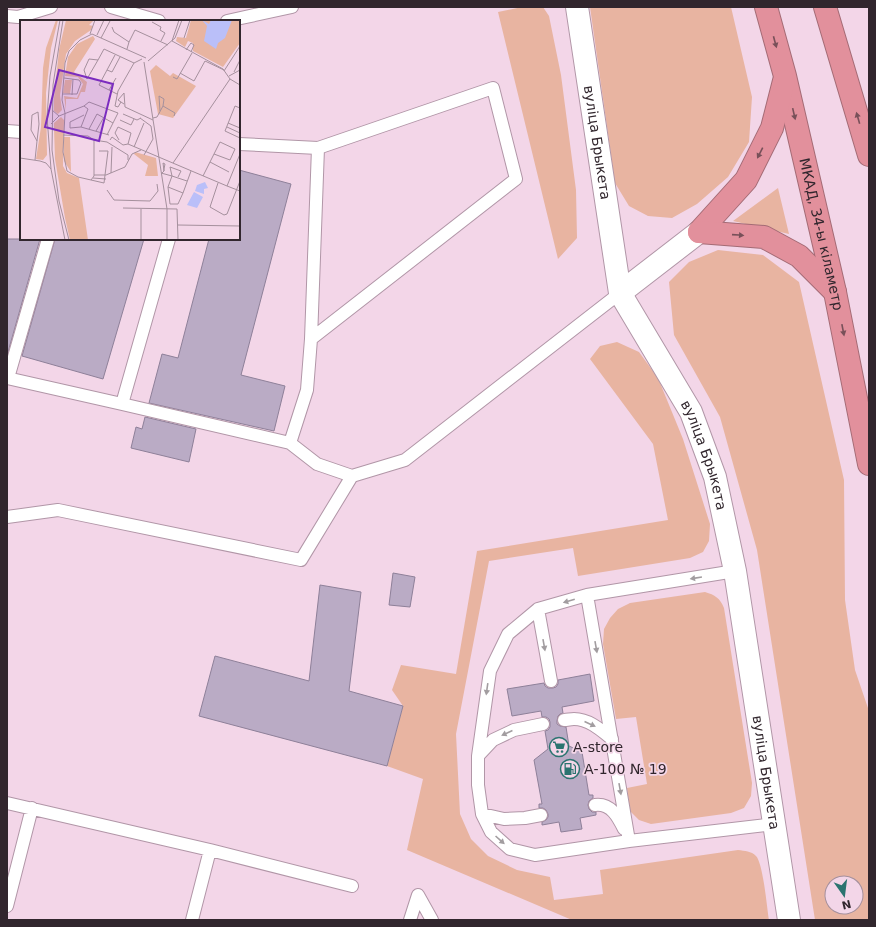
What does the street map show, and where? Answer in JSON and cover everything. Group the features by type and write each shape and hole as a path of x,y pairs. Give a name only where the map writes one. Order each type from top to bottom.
{"highway":[{"name":"МКАД, 34-ы кіламетр","path":"766,7 785,76 835,292 869,464"},
{"path":"825,7 869,155"},
{"path":"699,232 746,180 772,128 785,76"},
{"path":"699,232 764,237 799,256 835,292"}],"street":[{"name":"вуліца Брыкета","path":"577,7 620,293 691,412 715,477 735,571 789,920"},
{"path":"620,293 699,232"}],"lane":[{"path":"7,16 18,17 51,7"},
{"path":"111,7 156,20"},
{"path":"232,20 292,7"},
{"path":"240,144 318,148 493,88 516,179 311,339"},
{"path":"7,131 20,132"},
{"path":"290,443 307,390 311,339 318,148"},
{"path":"48,240 7,378 290,443 317,464 352,476 405,460 620,293"},
{"path":"122,404 169,240"},
{"path":"7,517 58,510 301,560 352,476"},
{"path":"735,571 587,595 538,609 508,634 490,671 478,756 478,785 482,814 492,832 510,848 535,854 629,841 775,824"},
{"path":"587,595 629,841"},
{"path":"538,609 551,681"},
{"path":"564,720 575,719 586,721 597,727 612,739"},
{"path":"478,756 493,740 514,730 543,724"},
{"path":"7,802 210,850 352,886"},
{"path":"595,806 606,806 612,810 618,818 629,841"},
{"path":"7,906 32,808"},
{"path":"482,814 504,819 525,818 541,815"},
{"path":"192,920 210,850"},
{"path":"410,920 418,895 432,920"}],"shaded area":[{"path":"522,7 543,7 549,16 561,75 576,190 577,238 558,259 498,12"},
{"path":"590,7 731,7 752,97 749,142 728,177 697,204 672,218 648,216 629,206 615,183"},
{"path":"778,188 789,234 733,221"},
{"path":"718,250 763,255 799,282 844,480 845,600 855,670 869,711 869,920 815,920 757,550 720,417 674,335 669,282 689,262"},
{"path":"617,342 639,352 658,378 683,439 710,524 709,541 703,552 690,558 578,576 573,548 489,561 456,734 460,814 471,839 488,856 517,870 550,877 554,900 603,894 600,870 738,850 750,852 756,856 761,867 769,920 572,920 407,850 423,779 387,766 403,706 392,690 401,665 456,674 477,551 668,520 653,444 590,359 600,346"},
{"path":"705,592 717,597 724,608 752,783 751,796 744,808 731,813 651,824 639,820 630,811 627,788 647,784 636,717 616,719 603,644 604,629 610,618 618,609 630,603"}],"building":[{"path":"240,170 291,184 241,375 285,386 274,431 149,403 162,354 178,358 209,240 240,240"},
{"path":"7,239 40,240 8,352"},
{"path":"55,240 144,240 103,379 22,356"},
{"path":"145,417 196,429 189,462 131,448 136,427 142,429"},
{"path":"393,573 415,577 410,607 389,605"},
{"path":"320,585 361,592 349,691 403,706 387,766 199,716 215,656 309,681"},
{"path":"590,674 594,701 562,707 563,713 558,716 557,724 566,727 569,746 582,752 589,795 593,795 593,798 589,801 588,805 592,812 596,812 596,815 580,818 582,829 561,832 559,822 542,825 542,822 548,817 548,814 543,808 539,808 539,804 542,804 534,760 548,749 545,731 550,727 549,719 542,717 541,711 512,716 507,689 544,683 548,688 553,688 558,684 558,680"}],"place":[{"name":"А-store","path":"559,747"},
{"name":"А-100 № 19","path":"570,769"}]}
